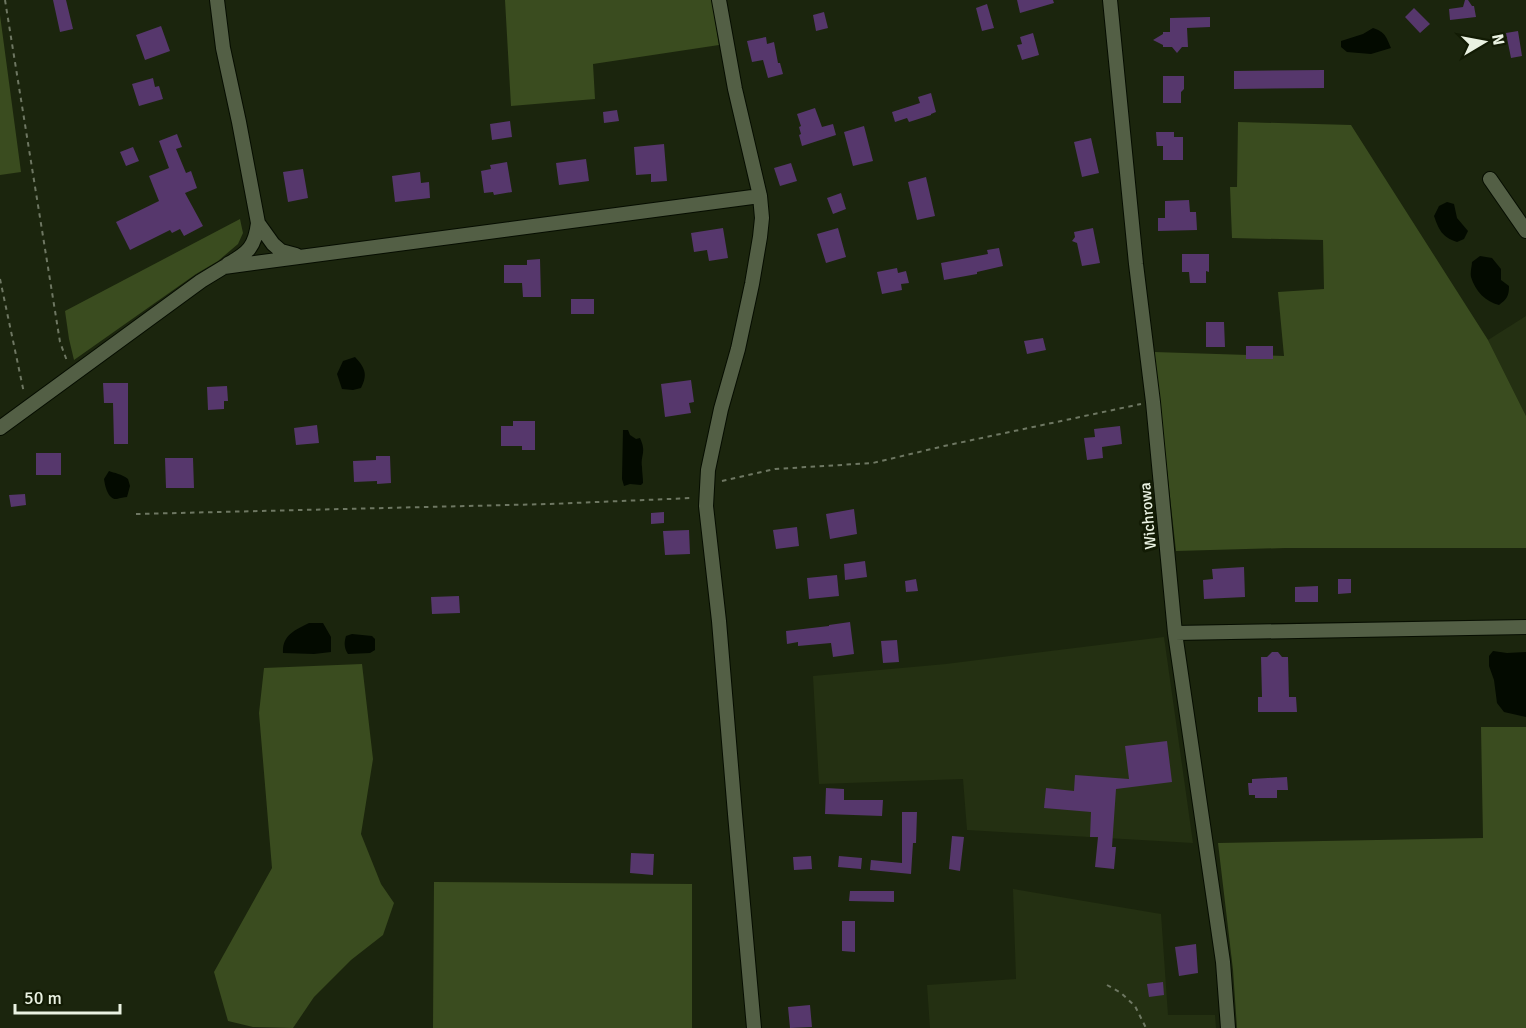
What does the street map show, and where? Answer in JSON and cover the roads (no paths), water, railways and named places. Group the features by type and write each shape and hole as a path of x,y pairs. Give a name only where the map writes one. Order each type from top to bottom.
{"street":[{"path":"0,428 201,281 247,253 256,236 258,223 223,48 217,0"},
{"path":"719,0 735,89 760,196 762,218 752,284 714,440 707,490 754,1028"},
{"name":"Wichrowa","path":"1110,0 1175,633 1223,962 1228,1028"},
{"path":"1490,179 1526,231"},
{"path":"224,267 760,196"},
{"path":"258,223 281,251 301,256"},
{"path":"1175,633 1526,627"}]}
